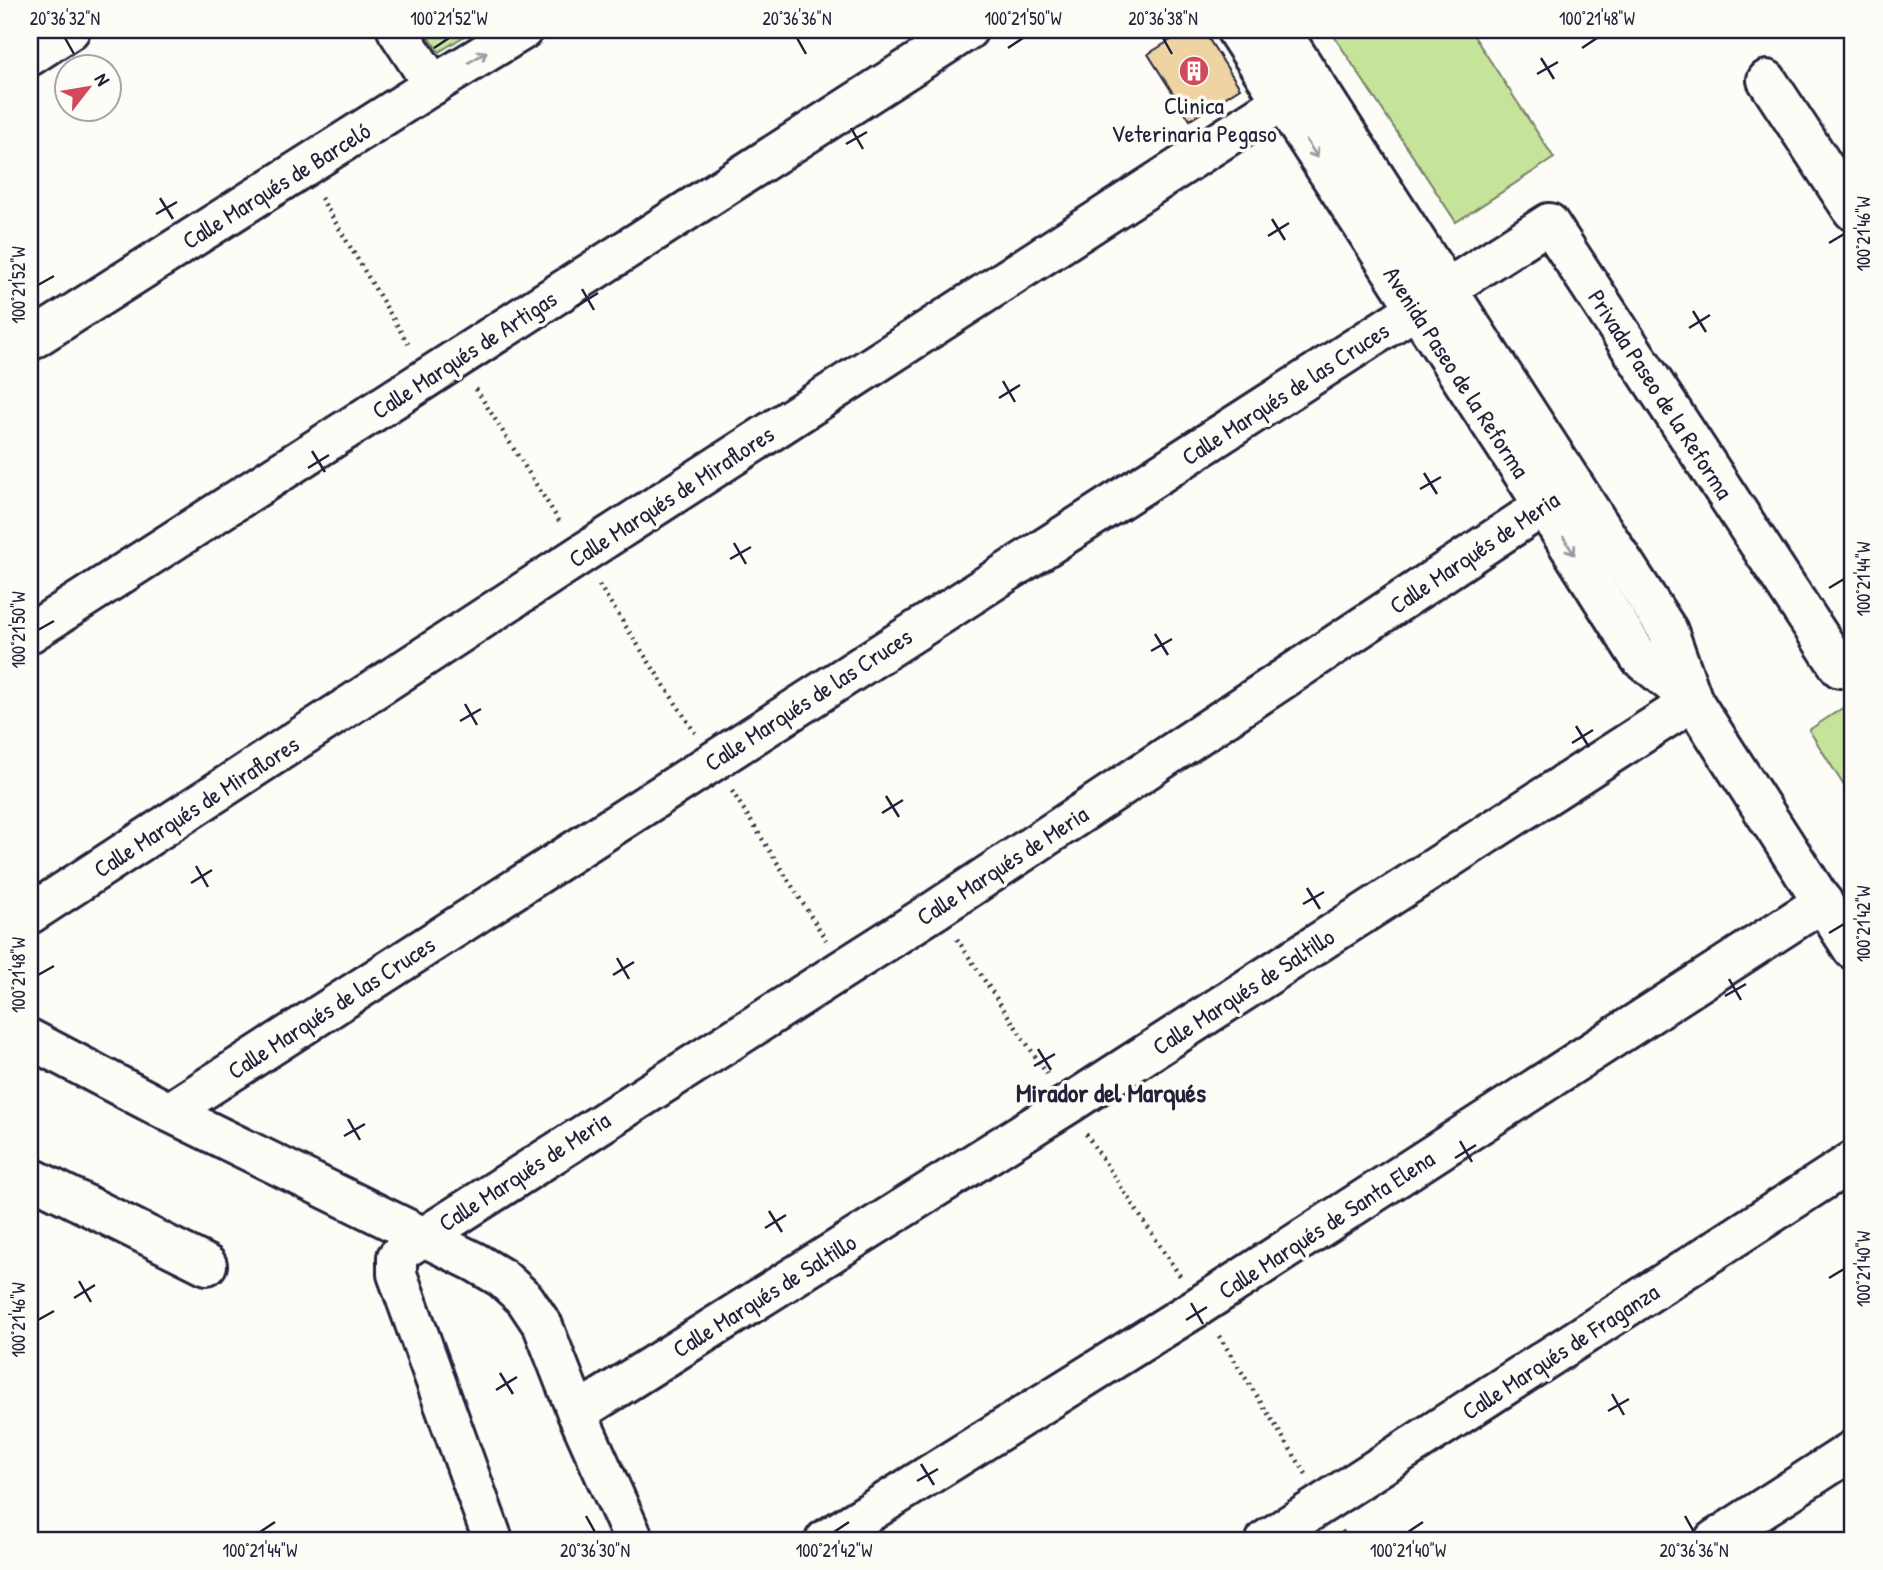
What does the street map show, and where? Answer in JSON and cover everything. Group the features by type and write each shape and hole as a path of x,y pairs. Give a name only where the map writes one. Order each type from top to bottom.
{"street":[{"path":"30,55 70,30"},
{"path":"397,30 433,85"},
{"name":"Calle Marqués de Barceló","path":"30,341 523,30"},
{"name":"Calle Marqués de Artigas","path":"30,633 968,30"},
{"name":"Avenida Paseo de la Reforma","path":"1236,30 1281,102 1432,299"},
{"name":"Avenida Paseo de la Reforma","path":"1280,30 1313,81 1432,299 1559,496 1668,631 1693,701 1853,950"},
{"path":"1767,80 1853,211"},
{"name":"Calle Marqués de Miraflores","path":"30,914 1313,81"},
{"name":"Privada Paseo de la Reforma","path":"1432,299 1549,223 1840,668"},
{"name":"Calle Marqués de las Cruces","path":"169,1112 1432,299"},
{"name":"Calle Marqués de Meria","path":"493,1540 397,1274 397,1257 403,1250 937,909 1559,496"},
{"name":"Calle Marqués de Saltillo","path":"577,1413 1067,1105 1693,701"},
{"name":"Calle Marqués de Santa Elena","path":"825,1540 1199,1306 1822,902"},
{"path":"30,1039 169,1112 423,1235 502,1278 525,1299 543,1326 577,1413 635,1540"},
{"name":"Calle Marqués de Fraganza","path":"1266,1540 1853,1161"},
{"path":"30,1177 207,1265"},
{"path":"1714,1540 1853,1450"}],"path":[{"path":"303,167 443,368 580,555 843,968"},
{"path":"937,909 1199,1306 1348,1540"}],"green space":[{"path":"424,30 474,30 439,52"},
{"path":"1330,30 1470,30 1554,158 1456,222"},
{"path":"1853,701 1853,800 1809,730"}],"building":[{"name":"Clinica Veterinaria Pegaso","path":"1187,30 1203,30 1240,88 1190,120 1148,54"}],"place":[{"name":"Clinica Veterinaria Pegaso","path":"1194,71"}],"district":[{"name":"Mirador del Marqués","path":"1111,1092"}]}
